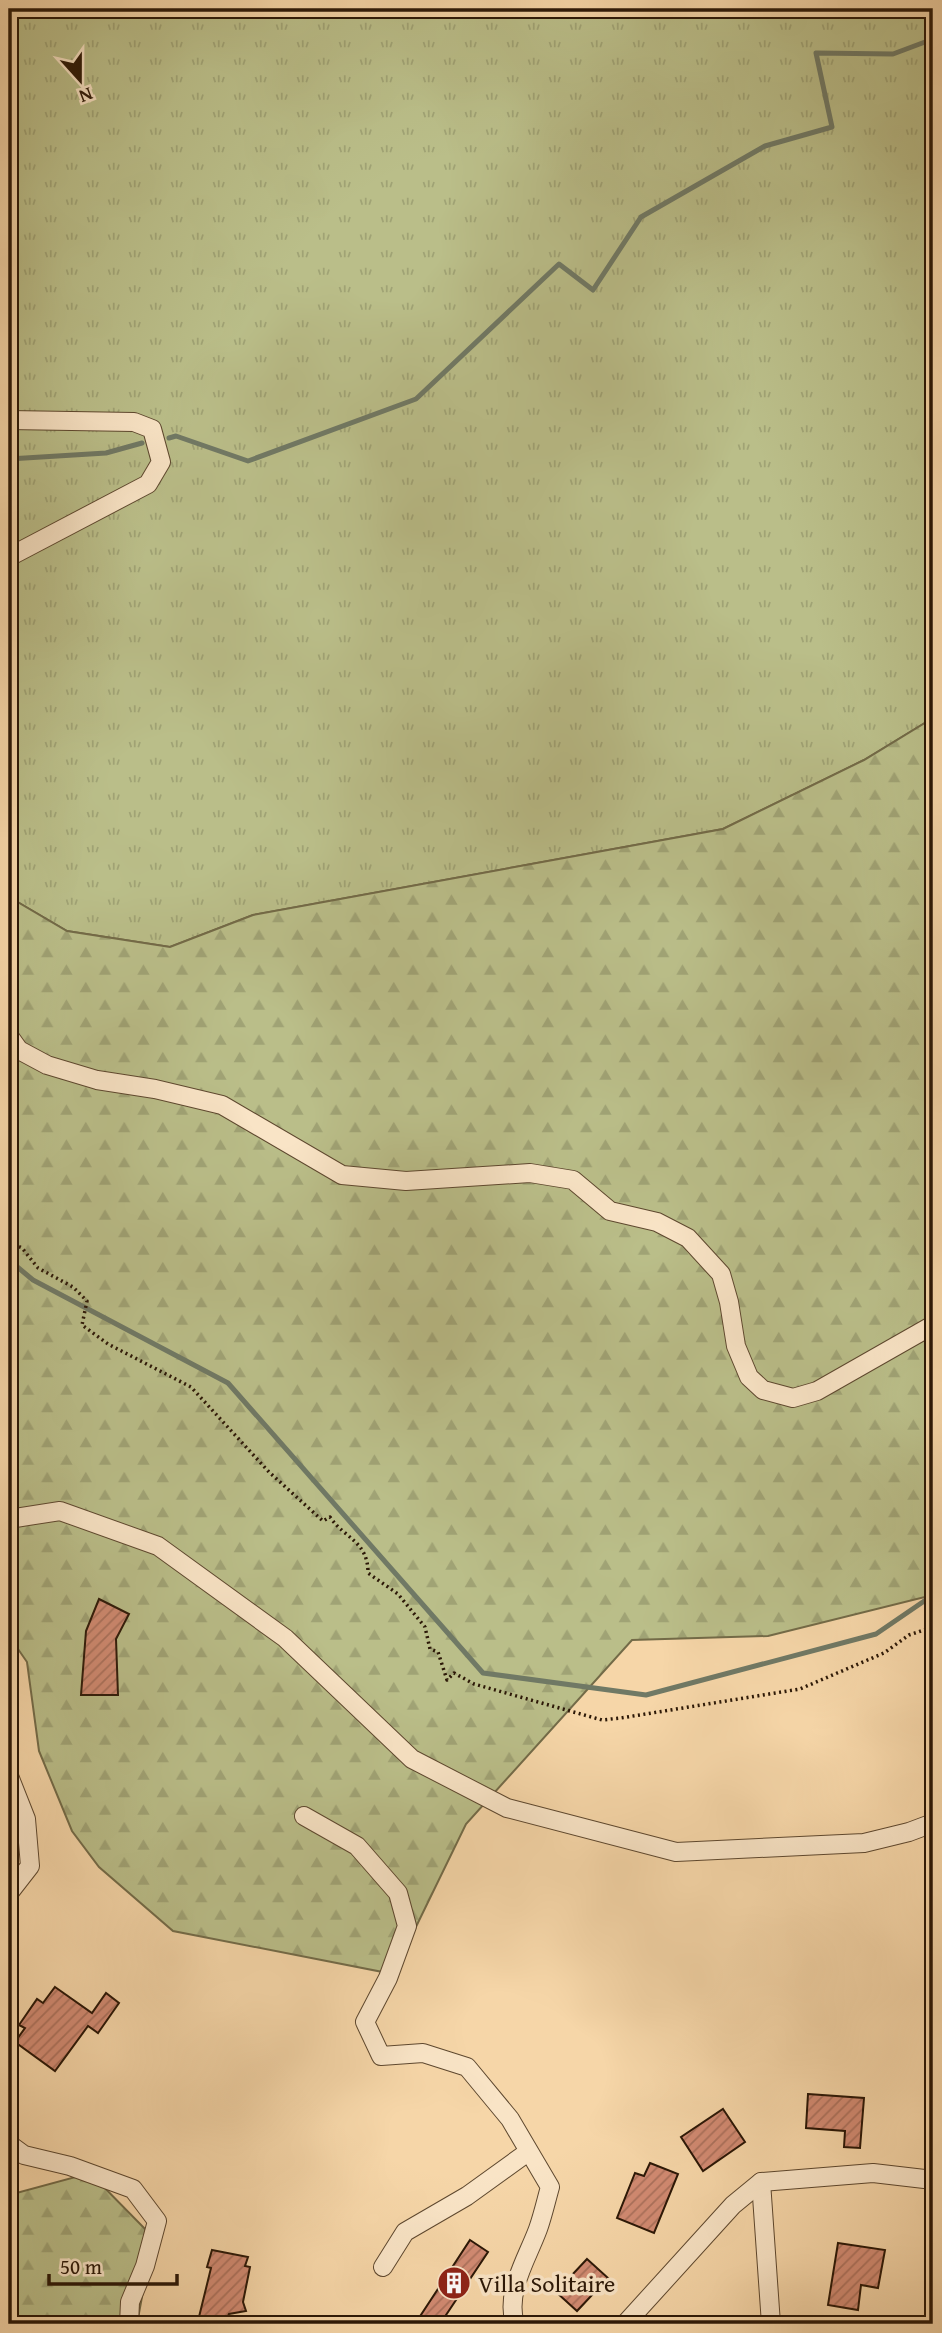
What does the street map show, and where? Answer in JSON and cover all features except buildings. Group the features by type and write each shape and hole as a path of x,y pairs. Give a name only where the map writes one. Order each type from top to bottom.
{"street":[{"path":"9,420 134,422 152,429 161,462 148,484 9,557"},
{"path":"9,1036 19,1050 47,1065 97,1080 155,1089 222,1105 342,1175 406,1181 530,1173 573,1180 610,1211 657,1222 688,1238 721,1273 736,1346 749,1377 763,1390 793,1398 817,1391 933,1325"},
{"path":"9,1519 60,1511 158,1546 285,1638 412,1759 507,1808 676,1852 864,1843 933,1823"},
{"path":"9,1776 26,1819 30,1867 9,1893"},
{"path":"304,1816 357,1846 398,1893 407,1926 388,1978 365,2022 381,2056 424,2053 467,2067 510,2119 550,2187 538,2228 517,2278 512,2312 515,2324"},
{"path":"9,2144 24,2155 70,2166 133,2189 157,2221 145,2266 130,2302 130,2324"},
{"path":"383,2267 405,2232 467,2196 528,2152"},
{"path":"625,2324 733,2205 761,2182 873,2173 933,2180"},
{"path":"761,2182 771,2324"}],"path":[{"path":"9,1242 22,1248 38,1268 73,1287 87,1301 82,1325 108,1344 191,1388 269,1472 323,1521 330,1517 339,1530 360,1545 368,1558 368,1573 398,1594 425,1627 430,1649 438,1652 447,1680 454,1673 474,1684 602,1720 800,1689 884,1653 909,1635 933,1627"}],"green space":[{"path":"9,9 933,9 933,718 864,760 723,829 253,915 170,947 67,931 9,897"},
{"path":"933,718 933,1595 768,1636 632,1640 466,1824 393,1974 173,1931 99,1867 72,1831 39,1751 27,1662 9,1636 9,897 67,931 170,947 253,915 723,829 864,760"},
{"path":"90,2173 153,2237 137,2324 9,2324 9,2195"}],"waterway":[{"path":"169,438 176,436 248,461 416,399 559,264 593,290 641,217 765,146 832,127 816,53 893,54 933,39"},
{"path":"9,459 106,453 142,443"},
{"path":"9,1260 33,1280 228,1383 483,1673 646,1695 876,1634 933,1595"}],"place":[{"name":"Villa Solitaire","path":"454,2283"}]}
